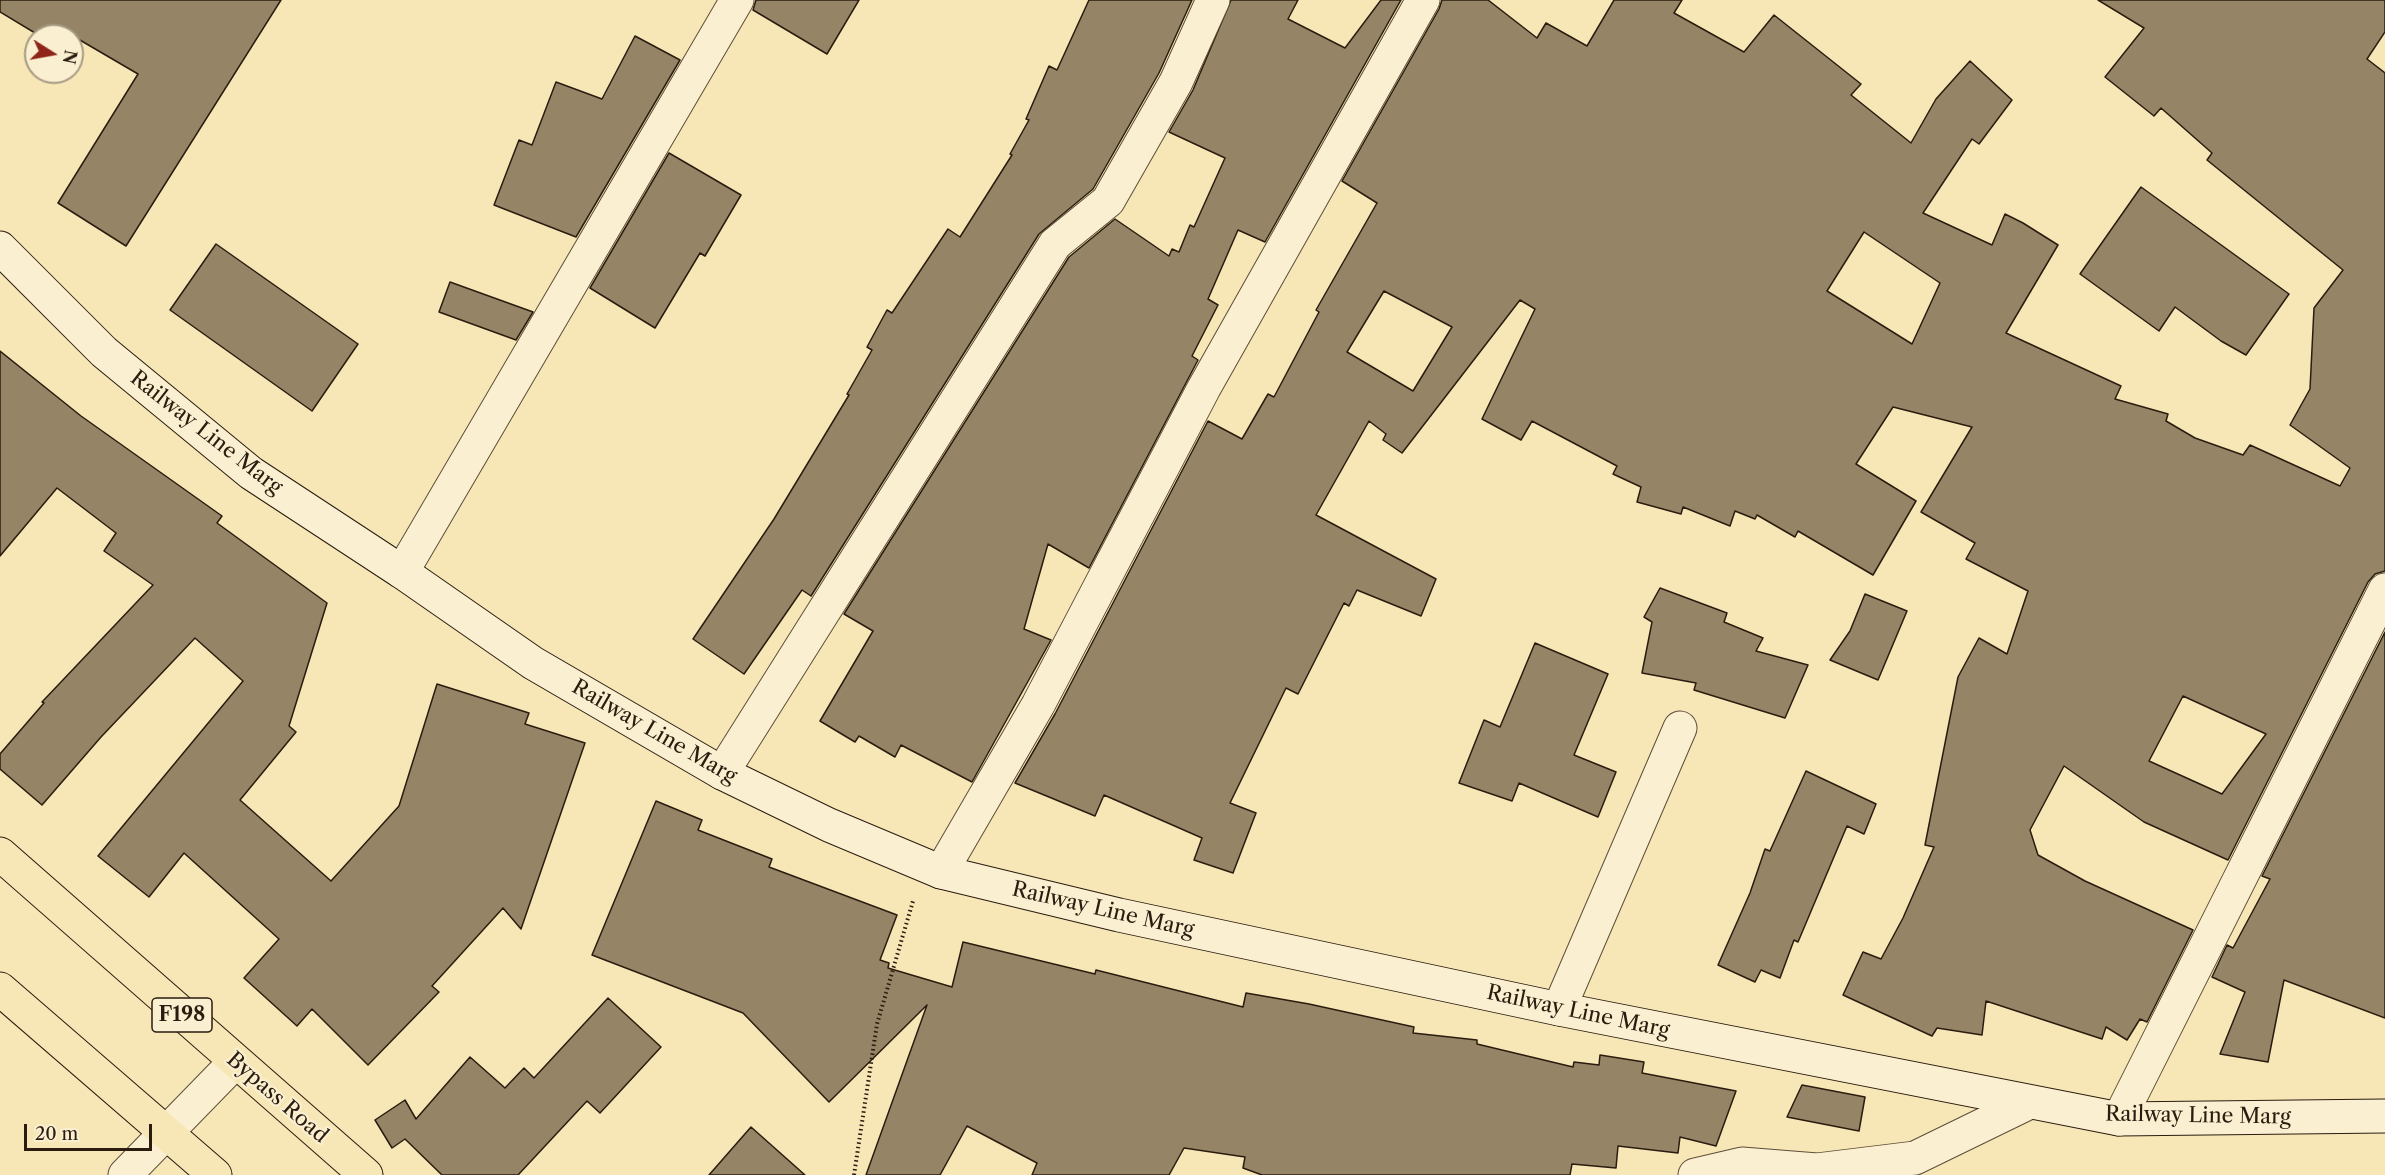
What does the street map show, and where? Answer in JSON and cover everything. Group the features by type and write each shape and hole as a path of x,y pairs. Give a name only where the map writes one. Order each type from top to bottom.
{"main road":[{"name":"Bypass Road","path":"0,854 234,1062 366,1175"},
{"path":"0,989 214,1175"}],"street":[{"path":"402,572 737,0"},
{"path":"722,773 1055,244 1108,201 1176,82 1213,0"},
{"path":"932,869 1038,705 1204,388 1423,0"},
{"name":"Railway Line Marg","path":"0,248 104,352 251,473 402,572 533,663 722,773 829,825 932,869 1119,915 1559,1009 2028,1103 2119,1119 2385,1116"},
{"path":"2119,1119 2385,590"},
{"path":"1559,1009 1680,728"},
{"path":"125,1175 234,1062"},
{"path":"1695,1175 1742,1164 1817,1170 1915,1158 2028,1103"}],"path":[{"path":"854,1175 877,1024 932,869"}],"building":[{"path":"0,0 281,0 126,246 58,203 138,74 84,42 84,24 24,24 24,26 0,12"},
{"path":"756,0 859,0 827,54 753,10"},
{"path":"1089,0 1192,0 1159,73 1093,189 1039,234 811,596 802,590 744,674 693,639 774,519 849,395 847,394 872,350 867,347 887,310 892,313 948,229 960,237 1012,155 1010,154 1029,120 1026,119 1049,66 1057,70"},
{"path":"1231,0 1298,0 1288,19 1345,48 1381,0 1401,0 1265,242 1238,230 1208,299 1218,305 1192,356 1198,360 1089,568 1048,544 1024,629 1051,640 972,782 901,745 895,757 859,736 855,742 820,721 873,631 844,614 1069,257 1115,219 1169,256 1172,249 1179,252 1190,225 1194,227 1225,158 1169,132 1193,90"},
{"path":"1442,0 1488,0 1537,38 1546,23 1587,46 1614,0 1682,0 1674,13 1744,52 1774,15 1861,84 1851,95 1911,143 1936,99 1970,61 2012,100 1979,144 1972,139 1923,213 1992,245 2005,214 2058,245 2006,333 2121,386 2115,399 2168,414 2166,421 2195,438 2243,455 2250,445 2340,486 2350,468 2290,425 2310,389 2314,308 2343,270 2207,160 2212,153 2161,108 2154,116 2105,77 2144,28 2098,0 2385,0 2385,32 2367,59 2385,73 2385,571 2375,574 2368,582 2228,860 2144,822 2064,766 2030,830 2038,855 2085,881 2193,930 2147,1022 2140,1019 2127,1040 2106,1027 2102,1039 1986,1001 1982,1035 1937,1028 1932,1036 1843,995 1863,952 1881,959 1903,918 1934,847 1925,845 1958,677 1979,638 2007,654 2028,591 1966,559 1975,543 1921,512 1972,427 1893,407 1856,464 1916,501 1873,575 1798,531 1795,537 1757,515 1755,519 1735,511 1730,526 1683,507 1681,514 1637,502 1641,487 1613,474 1617,466 1532,421 1521,440 1482,419 1535,309 1520,300 1402,453 1383,440 1386,434 1369,421 1316,515 1436,579 1421,616 1357,590 1349,606 1344,603 1298,694 1286,688 1230,803 1256,813 1233,873 1194,860 1202,838 1104,795 1095,816 1015,783 1055,714 1208,421 1242,439 1268,394 1274,397 1319,312 1316,310 1377,203 1342,181","holes":["1864,232 1940,283 1912,344 1827,291","1384,291 1452,327 1413,391 1347,352","2183,696 2266,734 2222,794 2149,761"]},
{"path":"635,36 680,60 576,237 494,205 519,140 532,145 556,82 602,99"},
{"path":"669,153 741,195 705,256 700,253 655,328 590,288"},
{"path":"2141,187 2289,294 2246,355 2221,341 2175,307 2159,331 2080,274"},
{"path":"216,244 358,344 312,411 170,310"},
{"path":"450,282 533,312 516,340 439,312"},
{"path":"0,351 81,416 222,516 217,523 327,603 289,726 296,732 240,800 331,881 399,806 437,684 529,713 525,724 585,743 521,929 503,908 432,986 439,992 368,1065 312,1009 297,1026 244,978 279,939 184,853 149,897 98,856 243,681 195,638 101,737 42,805 0,769 0,754 44,703 42,702 153,585 104,551 116,533 57,488 0,556"},
{"path":"1660,588 1727,613 1724,622 1763,638 1756,651 1808,665 1785,718 1694,690 1696,683 1642,673 1652,622 1644,617"},
{"path":"1865,594 1907,611 1878,680 1830,660 1850,631"},
{"path":"2385,632 2385,1018 2284,980 2268,1062 2220,1054 2245,992 2212,977 2227,945 2233,948 2270,879 2262,876"},
{"path":"1535,643 1608,674 1574,755 1616,772 1598,817 1519,783 1512,801 1459,783 1484,720 1500,727"},
{"path":"1806,771 1876,804 1864,834 1847,826 1798,942 1794,940 1780,978 1761,970 1755,982 1718,965 1750,893 1765,849 1770,851"},
{"path":"656,801 702,820 698,830 772,859 769,867 897,915 880,960 889,963 888,968 952,987 963,942 1095,974 1096,970 1243,1007 1246,993 1309,1004 1414,1027 1413,1033 1477,1040 1477,1044 1573,1067 1574,1062 1599,1065 1600,1055 1644,1062 1642,1073 1736,1091 1716,1146 1680,1137 1678,1153 1618,1146 1616,1168 1572,1164 1570,1175 1262,1175 1243,1168 1245,1157 1184,1148 1169,1175 1032,1175 1037,1163 967,1126 940,1175 866,1175 927,1005 829,1102 743,1013 592,955"},
{"path":"608,998 661,1047 600,1113 587,1101 518,1175 442,1175 405,1139 392,1148 375,1120 405,1100 416,1119 470,1057 505,1088 524,1068 534,1078"},
{"path":"1802,1085 1865,1097 1859,1131 1787,1117"},
{"path":"751,1127 805,1175 709,1175"}]}
